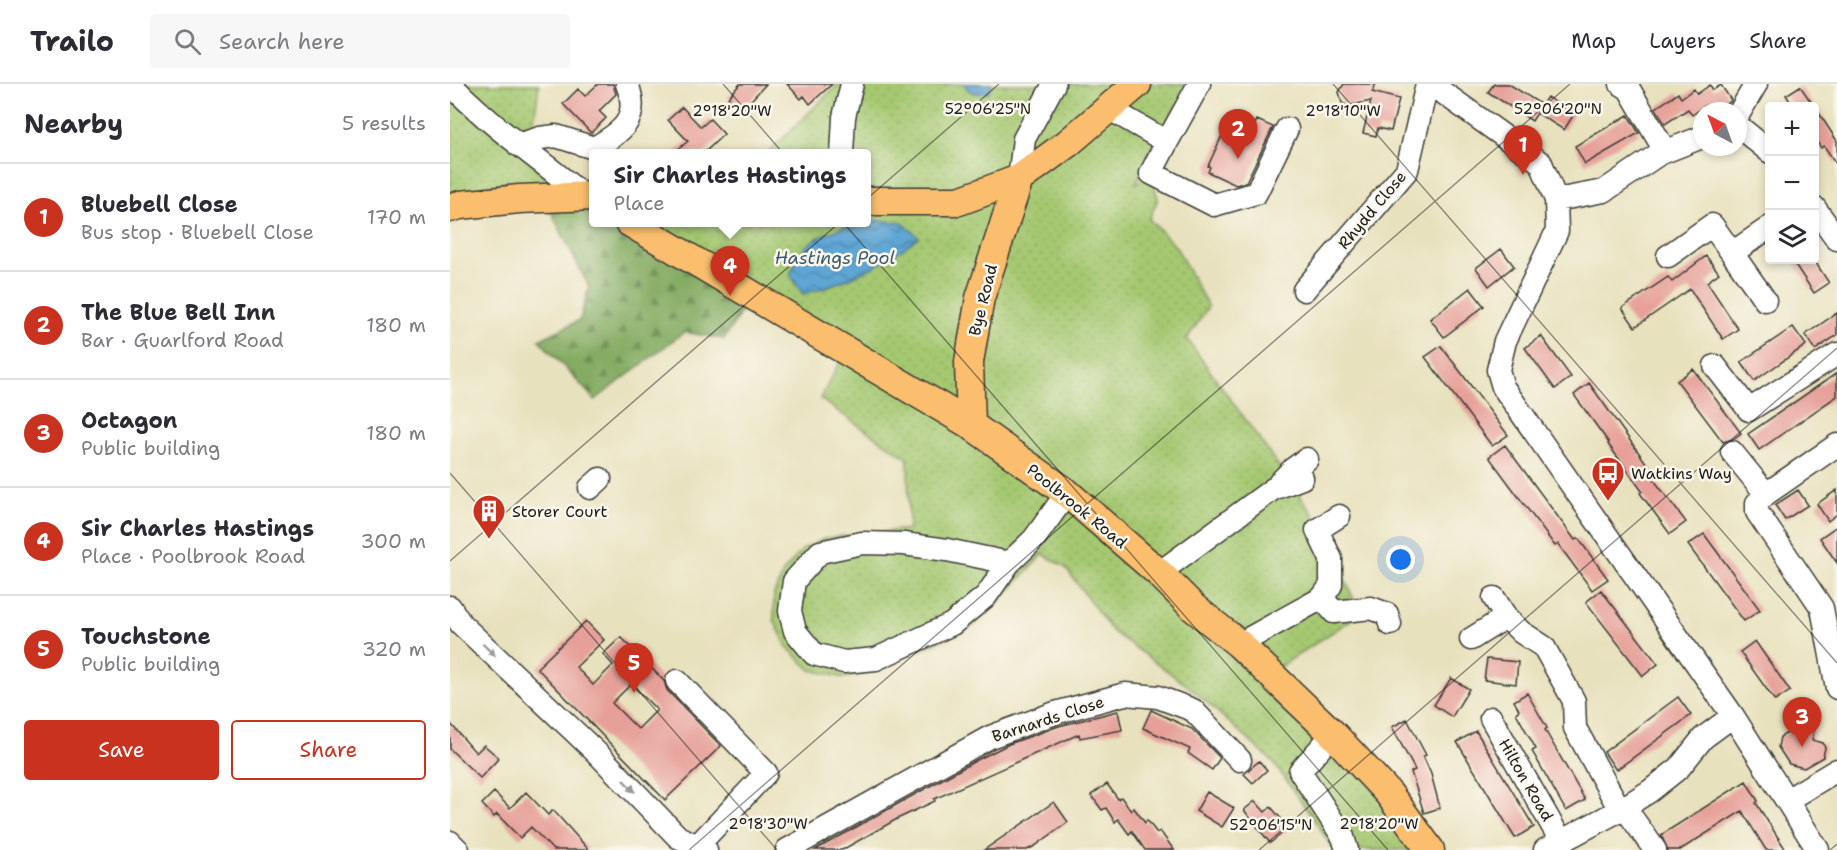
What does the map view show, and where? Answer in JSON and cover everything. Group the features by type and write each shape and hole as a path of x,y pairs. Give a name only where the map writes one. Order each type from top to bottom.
{"main road":[{"path":"871,201 959,201 1019,179 1068,143 1137,84"},
{"name":"Bye Road","path":"971,426 969,362 980,298 1019,179"},
{"path":"450,207 519,199 589,198"},
{"name":"Poolbrook Road","path":"637,227 971,426 1067,493 1159,573 1194,608 1239,644 1334,734 1389,794 1430,850"}],"street":[{"path":"450,84 518,145 589,197"},
{"path":"518,145 556,136 594,148 623,130 630,117 632,99 627,84"},
{"path":"842,149 844,117 852,84"},
{"path":"1019,179 1024,139 1054,84"},
{"path":"1198,84 1151,173 1214,205 1256,193 1287,129"},
{"path":"1429,84 1542,163 1556,200 1557,231 1506,341 1498,370 1503,387 1733,716 1818,850"},
{"name":"Rhydd Close","path":"1304,290 1407,171 1429,84"},
{"path":"1746,102 1756,84"},
{"path":"1628,86 1665,150"},
{"path":"1108,108 1167,142"},
{"path":"1747,133 1765,148"},
{"path":"1556,200 1604,191 1665,150 1693,140"},
{"path":"1817,210 1837,239"},
{"path":"1668,256 1712,225 1765,300"},
{"path":"1732,253 1765,230"},
{"path":"1715,366 1749,410 1837,354"},
{"path":"1837,445 1766,494 1757,503 1757,512 1822,608 1837,688"},
{"path":"1732,452 1766,494"},
{"path":"1159,573 1273,489 1293,469 1304,469"},
{"path":"1009,563 947,549 904,544 862,543 820,552 794,581 790,611 795,631 814,654 844,662 876,659 952,624 986,597 1009,563 1034,539 1067,493"},
{"path":"1239,644 1322,598 1331,585 1331,559 1317,530 1339,516"},
{"path":"1494,597 1506,617 1521,632 1544,647 1574,701 1575,728 1620,810 1630,815 1655,850"},
{"path":"1322,598 1334,612 1371,608 1387,614 1390,624"},
{"path":"450,607 461,624 597,754 678,837 702,848 766,773 677,681"},
{"path":"1471,639 1506,617"},
{"name":"Barnards Close","path":"787,850 990,737 1055,713 1125,694 1158,697 1193,710 1240,760"},
{"path":"1553,846 1650,791 1679,768 1703,738 1733,716"},
{"name":"Hilton Road","path":"1491,718 1553,846"},
{"path":"1334,734 1300,771 1343,837 1347,850"},
{"path":"1787,800 1837,770"},
{"path":"450,842 458,850"}],"green space":[{"path":"450,84 539,84 531,145 577,179 589,180 589,192 551,181 450,195"},
{"path":"838,84 1209,84 1174,108 1135,184 1151,173 1158,199 1149,219 1176,247 1208,307 1187,339 1322,526 1360,614 1278,668 1421,850 1333,850 1273,762 1192,689 1112,631 1065,567 1043,554 998,603 973,626 871,672 844,678 811,670 787,647 774,620 774,594 784,571 803,549 826,538 909,529 908,459 820,399 848,347 652,227 871,227 871,149 772,149"},
{"path":"581,205 589,210 589,227 616,227 746,304 724,339 684,332 595,400 539,340 580,320 589,287 549,208"}],"water":[{"path":"964,84 992,84 989,92 978,93 972,92"},
{"name":"Hastings Pool","path":"871,220 901,222 919,237 891,257 864,272 803,294 790,274 805,248 812,241 845,227 871,227"}],"building":[{"path":"598,84 613,84 616,94 599,111 606,118 591,133 563,104 578,89 585,96"},
{"path":"740,84 766,84 742,110 728,98"},
{"path":"787,84 832,84 810,104 804,96 801,99"},
{"path":"1344,84 1376,84 1372,92 1399,99 1391,131 1378,128 1376,136 1363,133 1371,101 1347,106 1342,103 1339,92"},
{"path":"1494,84 1509,84 1542,105 1547,97 1574,114 1564,130 1537,113 1532,121 1488,92"},
{"path":"1710,85 1713,90 1721,85 1731,100 1730,102 1693,102 1693,114 1688,109 1665,124 1656,108 1678,93 1681,98 1694,89 1697,94"},
{"path":"1800,86 1811,102 1790,102 1786,95"},
{"path":"682,107 701,127 710,119 724,134 708,149 679,149 688,141 668,120"},
{"path":"1819,113 1837,141 1837,165 1824,146 1821,148 1819,145"},
{"path":"1628,115 1639,133 1585,164 1575,146"},
{"path":"1257,120 1273,127 1246,182 1236,185 1208,172 1210,167 1208,166 1226,127 1241,133 1246,123 1254,126"},
{"path":"1501,249 1514,266 1489,286 1476,268"},
{"path":"1706,256 1719,273 1707,282 1738,329 1723,339 1690,289 1635,327 1622,308 1668,277 1672,282"},
{"path":"1795,264 1817,264 1829,283 1814,293"},
{"path":"1470,288 1484,306 1444,337 1430,319"},
{"path":"1837,313 1837,335 1815,350 1805,335"},
{"path":"1793,327 1806,345 1754,381 1741,362"},
{"path":"1541,336 1571,377 1555,389 1525,348"},
{"path":"1441,346 1508,435 1492,446 1425,357"},
{"path":"1693,369 1741,433 1733,439 1723,442 1677,381"},
{"path":"1837,373 1837,396 1759,450 1748,434"},
{"path":"1589,383 1654,474 1651,476 1686,522 1670,534 1574,395"},
{"path":"1505,445 1575,540 1578,538 1608,579 1592,590 1558,544 1555,546 1489,457"},
{"path":"1798,490 1808,505 1785,520 1775,505"},
{"path":"1837,490 1837,514 1828,521 1817,504"},
{"path":"1837,526 1837,563 1820,538"},
{"path":"1704,534 1760,610 1744,621 1688,545"},
{"path":"1601,590 1658,664 1643,676 1586,602"},
{"path":"586,621 604,640 576,667 593,685 613,665 603,654 621,637 664,681 667,690 721,746 665,800 537,668","holes":["631,684 657,710 638,729 612,703"]},
{"path":"1755,641 1790,691 1775,701 1740,652"},
{"path":"1487,659 1518,662 1516,684 1484,680"},
{"path":"1451,678 1469,689 1452,717 1434,705"},
{"path":"1527,693 1547,728 1545,730 1585,800 1566,811 1532,751 1536,749 1516,713 1519,710 1514,701"},
{"path":"1678,697 1691,715 1616,770 1604,752"},
{"path":"1151,710 1192,729 1220,758 1212,770 1188,753 1190,749 1143,728"},
{"path":"1118,711 1122,730 1080,738 1079,734 934,799 935,801 842,850 815,850 1009,744 1059,726"},
{"path":"1407,719 1426,755 1423,756 1431,774 1440,808 1424,813 1411,772 1415,770 1392,727"},
{"path":"450,723 476,753 484,745 499,758 480,778 450,749"},
{"path":"1798,727 1814,730 1812,740 1823,743 1825,748 1823,757 1804,768 1789,764 1778,747 1780,737"},
{"path":"1476,731 1534,827 1515,838 1457,742"},
{"path":"1259,761 1267,770 1253,783 1244,774"},
{"path":"1746,781 1758,801 1756,803 1786,850 1766,850 1742,811 1680,850 1668,850 1661,835"},
{"path":"1107,784 1118,799 1121,797 1131,811 1134,808 1145,823 1147,820 1157,833 1160,831 1174,850 1145,850 1132,831 1129,834 1118,819 1115,822 1106,808 1102,810 1091,795"},
{"path":"494,792 510,808 526,792 548,815 553,810 589,850 553,850 531,827 520,838 497,814 494,817 482,804"},
{"path":"1207,792 1234,808 1222,827 1196,811"},
{"path":"1255,801 1265,812 1271,807 1289,828 1270,843 1244,810"},
{"path":"1054,802 1068,822 1035,846 1027,850 984,850"}],"place":[{"name":"The Blue Bell Inn","path":"1238,159"},
{"name":"Bluebell Close","path":"1523,175"},
{"name":"Sir Charles Hastings","path":"730,296"},
{"name":"Watkins Way","path":"1608,502"},
{"name":"Storer Court","path":"489,540"},
{"name":"Touchstone","path":"634,693"},
{"name":"Octagon","path":"1802,747"}]}
